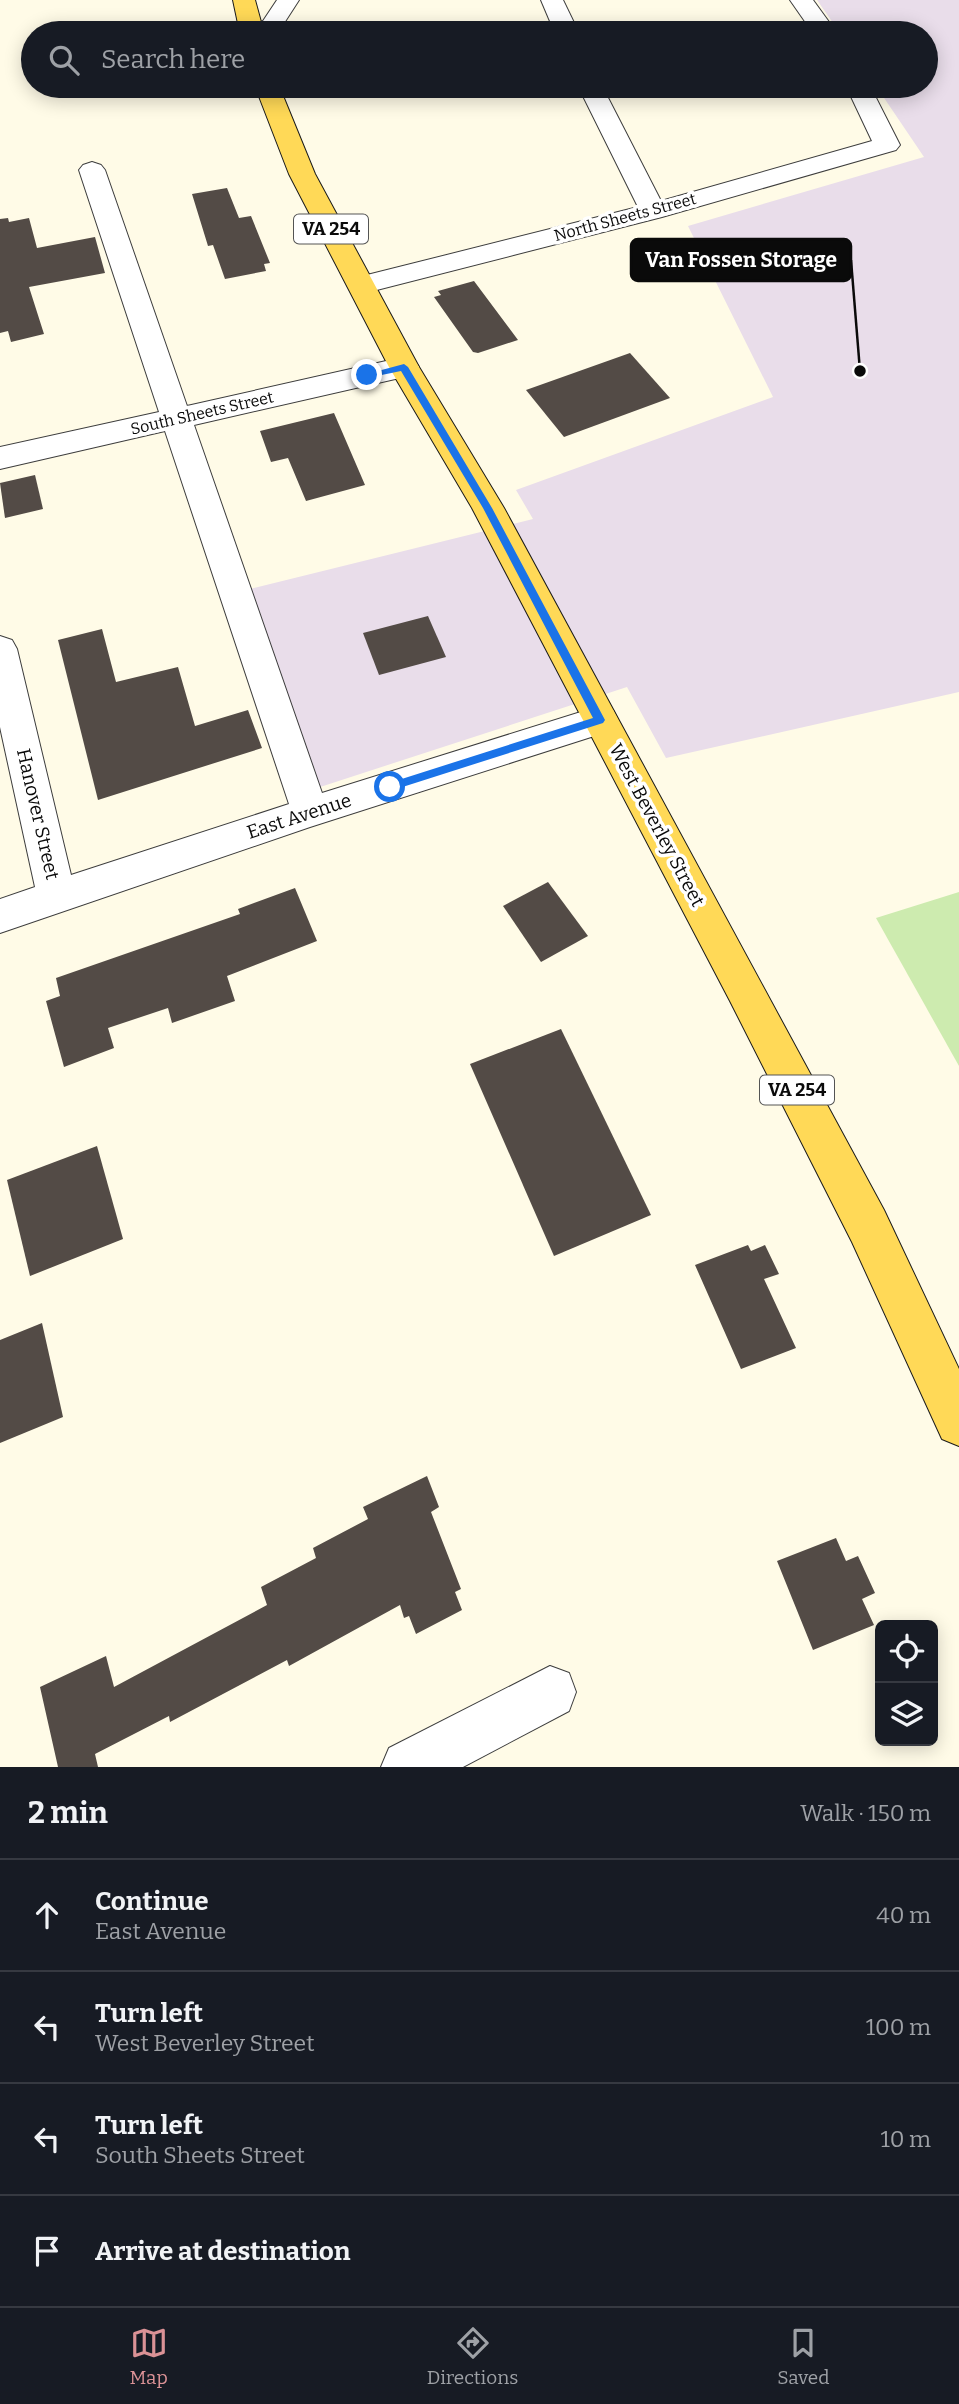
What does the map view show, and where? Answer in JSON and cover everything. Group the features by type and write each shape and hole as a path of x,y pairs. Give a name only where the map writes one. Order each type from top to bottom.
{"main road":[{"path":"244,0 249,21"},
{"name":"West Beverley Street","path":"272,98 302,174 404,367 488,508 868,1226 959,1422"}],"street":[{"path":"274,21 288,0"},
{"path":"552,0 562,21"},
{"path":"801,0 816,21"},
{"path":"596,98 653,211"},
{"name":"North Sheets Street","path":"361,285 653,211 887,145 864,98"},
{"path":"92,170 310,812"},
{"name":"South Sheets Street","path":"0,458 404,367"},
{"name":"Hanover Street","path":"0,649 57,897"},
{"name":"East Avenue","path":"0,916 310,812 600,720"},
{"path":"408,1767 550,1692"}],"shaded area":[{"path":"817,0 959,0 959,692 666,758 627,687 311,790 242,591 533,519 516,490 773,397 688,226 924,157 884,98 938,98 938,21 832,21"}],"green space":[{"path":"959,892 959,1066 876,918"}],"building":[{"path":"227,188 239,218 251,216 270,263 264,264 266,271 225,279 213,245 208,246 192,194"},
{"path":"8,218 9,222 29,218 37,248 95,237 105,273 29,287 44,334 11,342 8,331 0,333 0,219"},
{"path":"474,281 518,340 478,353 473,352 434,297 441,295 438,291"},
{"path":"630,353 670,398 564,437 526,390"},
{"path":"334,413 365,485 306,501 288,458 271,462 260,431"},
{"path":"35,475 43,509 5,518 0,483"},
{"path":"428,616 446,657 379,675 363,633"},
{"path":"102,629 116,682 178,667 195,726 248,710 262,748 98,800 58,640"},
{"path":"548,882 588,936 541,962 503,906"},
{"path":"295,888 317,941 227,976 235,1001 172,1023 168,1008 108,1028 114,1048 64,1067 46,1001 60,996 56,978 240,914 238,909"},
{"path":"561,1029 651,1215 554,1256 470,1064"},
{"path":"97,1146 123,1239 30,1276 7,1180"},
{"path":"748,1245 751,1251 765,1245 779,1274 764,1279 796,1348 741,1369 695,1265"},
{"path":"42,1323 63,1417 0,1443 0,1340"},
{"path":"427,1476 439,1507 431,1512 461,1589 455,1592 462,1610 416,1634 409,1616 404,1618 400,1605 289,1666 287,1660 170,1722 169,1716 95,1754 98,1767 58,1767 40,1687 106,1656 114,1687 267,1605 261,1587 316,1558 313,1548 368,1519 363,1507"},
{"path":"836,1538 846,1561 858,1556 875,1593 862,1599 874,1625 813,1650 777,1561"}],"place":[{"name":"Van Fossen Storage","path":"860,371"}],"route":[{"path":"367,375 404,367 488,508 600,720 390,787"}]}
